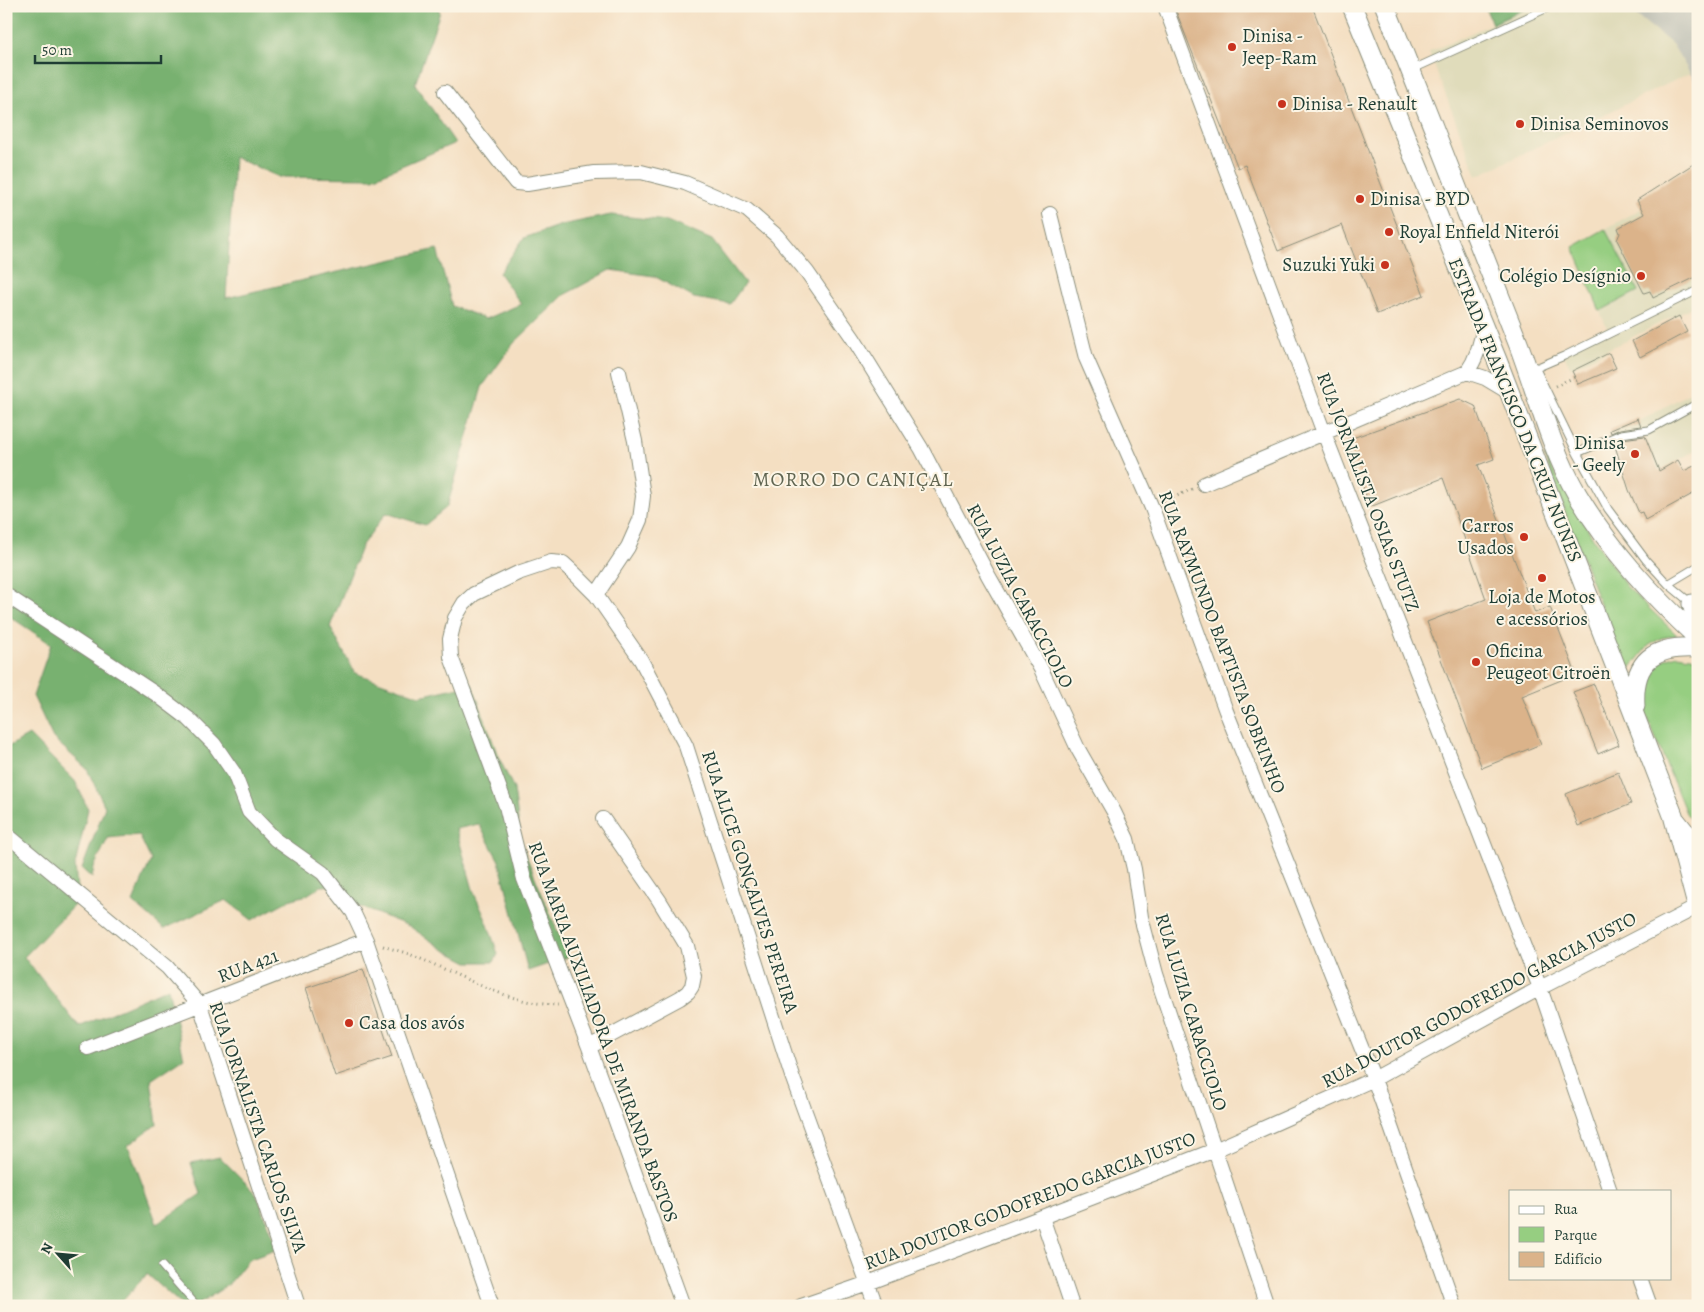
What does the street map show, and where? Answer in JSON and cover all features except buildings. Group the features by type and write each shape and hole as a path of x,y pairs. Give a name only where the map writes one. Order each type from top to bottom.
{"main road":[{"name":"ESTRADA FRANCISCO DA CRUZ NUNES","path":"1352,6 1484,327 1673,815"},
{"name":"ESTRADA FRANCISCO DA CRUZ NUNES","path":"1385,6 1521,352 1559,456 1576,493 1603,534 1632,572 1698,638"},
{"path":"1695,606 1698,623"},
{"path":"1635,717 1635,682 1641,668 1652,656 1662,650 1679,646 1698,648"},
{"path":"1673,815 1684,831 1698,844"},
{"path":"1673,815 1698,908"}],"street":[{"name":"RUA JORNALISTA OSIAS STUTZ","path":"1165,6 1324,433 1540,988 1610,1190"},
{"name":"RUA LUZIA CARACCIOLO","path":"445,92 516,183 527,184 594,173 641,172 685,183 747,210 776,236 807,272 853,338 920,448 988,576 1041,669 1078,749 1127,839 1149,951 1215,1150"},
{"name":"RUA RAYMUNDO BAPTISTA SOBRINHO","path":"1050,214 1086,358 1152,508 1226,711 1374,1080 1454,1306"},
{"path":"1204,484 1468,372 1479,348 1484,327"},
{"path":"596,595 628,547 640,520 643,496 635,441 619,372"},
{"path":"1468,372 1485,378 1510,393"},
{"name":"RUA ALICE GONÇALVES PEREIRA","path":"518,573 551,562 563,563 596,595 641,660 686,746 792,1076 876,1306"},
{"name":"RUA MARIA AUXILIADORA DE MIRANDA BASTOS","path":"518,573 474,594 464,603 455,618 450,639 451,657 506,806 524,880 589,1048 683,1306"},
{"path":"6,595 156,694 189,719 214,744 234,773 249,812 275,839 324,873 353,912 366,940 492,1306"},
{"path":"589,1048 680,998 692,986 694,976 687,946 659,900 603,819"},
{"name":"RUA JORNALISTA CARLOS SILVA","path":"6,834 167,967 200,1005 298,1306"},
{"name":"RUA DOUTOR GODOFREDO GARCIA JUSTO","path":"801,1306 1042,1217 1215,1150 1374,1080 1540,988 1698,908"},
{"name":"RUA 421","path":"88,1048 366,940"},
{"path":"1215,1150 1267,1306"},
{"path":"1042,1217 1072,1306"},
{"path":"1641,1280 1650,1306"}],"lane":[{"path":"1411,70 1552,6"},
{"path":"1536,368 1698,290"},
{"path":"1521,352 1536,368 1577,453 1612,516 1646,560 1668,584 1695,606"},
{"path":"1577,453 1621,434 1650,430 1698,403"},
{"path":"1668,584 1698,566"},
{"path":"162,1266 197,1306"}],"path":[{"path":"1547,390 1575,377"},
{"path":"1152,508 1204,484"},
{"path":"366,940 415,956 501,994 546,1005 572,1005"}],"shaded area":[{"name":"Dinisa Seminovos","path":"1531,6 1625,6 1672,44 1690,73 1477,176 1429,52"},
{"path":"1625,6 1698,6 1698,86 1672,44"},
{"name":"Colégio Desígnio","path":"1698,161 1698,304 1571,368 1561,349 1607,328 1573,247 1641,209 1637,200"},
{"path":"1698,388 1698,449 1628,488 1610,430 1638,418 1640,421"}],"green space":[{"path":"6,6 437,6 440,12 415,84 455,143 373,178 279,177 234,157 226,298 437,249 452,306 486,319 521,304 499,273 524,238 561,225 611,215 667,221 712,240 745,283 730,304 694,298 654,276 610,270 564,295 513,344 482,387 447,507 425,525 386,513 362,545 330,627 355,673 420,696 472,684 498,756 514,789 521,843 568,957 528,971 499,861 479,824 456,829 474,893 498,954 494,962 468,962 443,949 409,926 358,906 342,885 321,886 307,895 289,900 252,920 226,900 164,929 133,902 151,860 139,835 108,838 94,867 92,878 82,869 105,807 87,769 53,738 33,696 51,644 6,614"},
{"path":"1485,6 1531,6 1492,24"},
{"path":"1605,229 1638,291 1600,311 1573,247"},
{"path":"1544,455 1593,538 1626,586 1677,635 1661,638 1648,646 1626,673"},
{"path":"1677,655 1692,657 1698,660 1698,828 1686,813 1644,709 1644,686 1650,674 1665,659"},
{"path":"29,735 75,781 88,809 75,865 78,901 24,957 79,1027 168,988 184,1058 151,1080 157,1124 128,1145 157,1224 201,1194 191,1163 220,1157 256,1193 278,1249 248,1260 229,1284 196,1306 183,1306 147,1274 118,1306 6,1306 6,748"}],"place":[{"name":"Dinisa - Jeep-Ram","path":"1232,47"},
{"name":"Dinisa - Renault","path":"1282,104"},
{"name":"Dinisa Seminovos","path":"1520,124"},
{"name":"Dinisa - BYD","path":"1360,199"},
{"name":"Royal Enfield Niterói","path":"1389,232"},
{"name":"Suzuki Yuki","path":"1385,265"},
{"name":"Colégio Desígnio","path":"1641,276"},
{"name":"Dinisa - Geely","path":"1635,454"},
{"name":"Carros Usados","path":"1524,537"},
{"name":"Loja de Motos e acessórios","path":"1542,578"},
{"name":"Oficina Peugeot Citroën","path":"1476,662"},
{"name":"Casa dos avós","path":"349,1023"}],"district":[{"name":"MORRO DO CANIÇAL","path":"853,479"}]}
